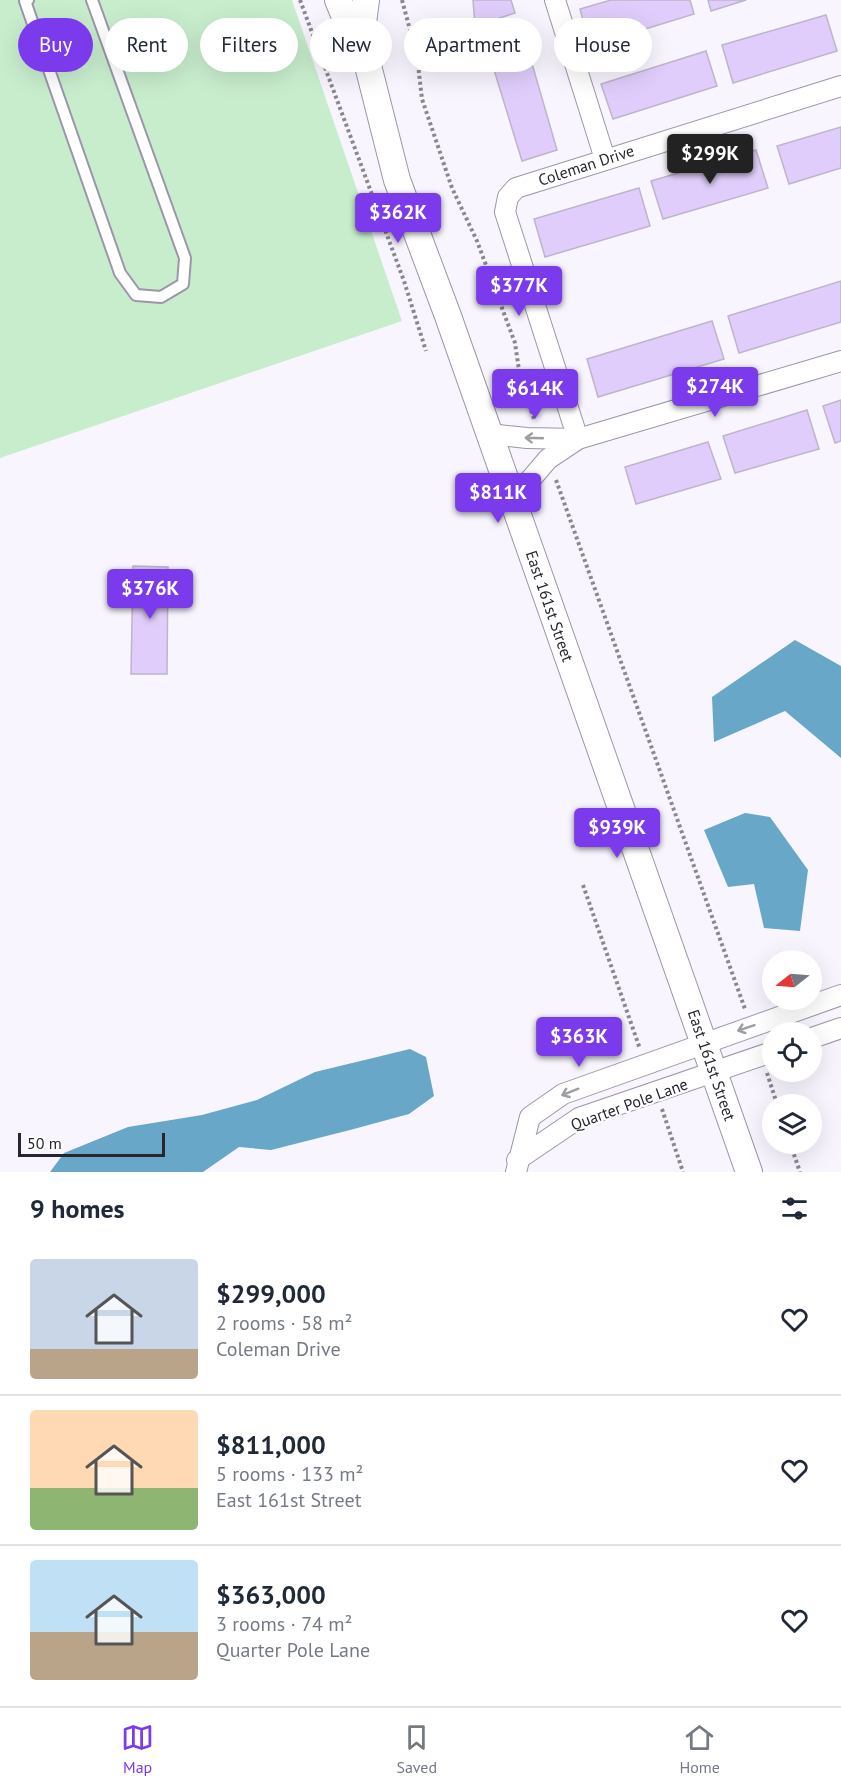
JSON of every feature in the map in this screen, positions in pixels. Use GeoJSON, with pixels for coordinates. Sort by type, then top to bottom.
{"type":"FeatureCollection","features":[{"type":"Feature","properties":{"kind":"street","name":"East 161st Street"},"geometry":{"type":"LineString","coordinates":[[338,0],[347,18]]}},
{"type":"Feature","properties":{"kind":"street","name":"East 161st Street"},"geometry":{"type":"LineString","coordinates":[[364,18],[366,0]]}},
{"type":"Feature","properties":{"kind":"street"},"geometry":{"type":"LineString","coordinates":[[555,0],[605,159]]}},
{"type":"Feature","properties":{"kind":"street","name":"East 161st Street"},"geometry":{"type":"LineString","coordinates":[[370,72],[397,180],[513,500],[749,1172]]}},
{"type":"Feature","properties":{"kind":"street","name":"Coleman Drive"},"geometry":{"type":"LineString","coordinates":[[578,439],[505,212],[508,198],[516,188],[841,86]]}},
{"type":"Feature","properties":{"kind":"street"},"geometry":{"type":"LineString","coordinates":[[489,434],[540,439],[578,439],[841,361]]}},
{"type":"Feature","properties":{"kind":"street"},"geometry":{"type":"LineString","coordinates":[[513,500],[548,459],[578,439]]}},
{"type":"Feature","properties":{"kind":"street","name":"Quarter Pole Lane"},"geometry":{"type":"LineString","coordinates":[[516,1166],[530,1117],[563,1094],[841,995]]}},
{"type":"Feature","properties":{"kind":"street"},"geometry":{"type":"LineString","coordinates":[[822,1035],[841,1028]]}},
{"type":"Feature","properties":{"kind":"street","name":"Quarter Pole Lane"},"geometry":{"type":"LineString","coordinates":[[516,1166],[579,1118],[715,1074],[762,1056]]}},
{"type":"Feature","properties":{"kind":"lane"},"geometry":{"type":"LineString","coordinates":[[28,0],[25,1],[120,273],[136,295],[161,297],[183,284],[185,258],[92,0]]}},
{"type":"Feature","properties":{"kind":"path"},"geometry":{"type":"LineString","coordinates":[[300,0],[404,281],[426,351]]}},
{"type":"Feature","properties":{"kind":"path"},"geometry":{"type":"LineString","coordinates":[[402,0],[417,56],[422,99],[452,188],[477,241],[516,343],[520,377],[540,439]]}},
{"type":"Feature","properties":{"kind":"path"},"geometry":{"type":"LineString","coordinates":[[548,459],[751,1026]]}},
{"type":"Feature","properties":{"kind":"path"},"geometry":{"type":"LineString","coordinates":[[583,885],[645,1064]]}},
{"type":"Feature","properties":{"kind":"path"},"geometry":{"type":"LineString","coordinates":[[656,1093],[684,1172]]}},
{"type":"Feature","properties":{"kind":"path"},"geometry":{"type":"LineString","coordinates":[[794,1154],[800,1172]]}},
{"type":"Feature","properties":{"kind":"green space"},"geometry":{"type":"Polygon","coordinates":[[[0,0],[292,0],[310,53],[310,72],[317,72],[402,321],[0,458],[0,0]]]}},
{"type":"Feature","properties":{"kind":"water"},"geometry":{"type":"Polygon","coordinates":[[[795,640],[841,666],[841,758],[785,711],[714,742],[712,697],[795,640]]]}},
{"type":"Feature","properties":{"kind":"water"},"geometry":{"type":"Polygon","coordinates":[[[745,813],[770,817],[808,870],[800,931],[764,928],[754,884],[728,887],[704,830],[745,813]]]}},
{"type":"Feature","properties":{"kind":"water"},"geometry":{"type":"Polygon","coordinates":[[[410,1049],[426,1057],[434,1096],[409,1114],[271,1150],[239,1147],[203,1172],[50,1172],[64,1153],[128,1127],[202,1115],[257,1100],[315,1072],[410,1049]]]}},
{"type":"Feature","properties":{"kind":"building"},"geometry":{"type":"Polygon","coordinates":[[[473,0],[511,0],[515,13],[500,18],[474,18],[473,0]]]}},
{"type":"Feature","properties":{"kind":"building"},"geometry":{"type":"Polygon","coordinates":[[[611,0],[690,0],[694,14],[652,27],[652,18],[582,18],[580,9],[611,0]]]}},
{"type":"Feature","properties":{"kind":"building"},"geometry":{"type":"Polygon","coordinates":[[[708,0],[746,0],[711,11],[708,0]]]}},
{"type":"Feature","properties":{"kind":"building"},"geometry":{"type":"Polygon","coordinates":[[[826,15],[837,51],[733,83],[722,45],[826,15]]]}},
{"type":"Feature","properties":{"kind":"building"},"geometry":{"type":"Polygon","coordinates":[[[706,51],[717,86],[613,119],[601,84],[639,72],[652,72],[652,68],[706,51]]]}},
{"type":"Feature","properties":{"kind":"building"},"geometry":{"type":"Polygon","coordinates":[[[495,72],[534,72],[557,150],[522,161],[495,72]]]}},
{"type":"Feature","properties":{"kind":"building"},"geometry":{"type":"Polygon","coordinates":[[[841,127],[841,168],[789,184],[777,146],[841,127]]]}},
{"type":"Feature","properties":{"kind":"building"},"geometry":{"type":"Polygon","coordinates":[[[756,150],[768,188],[663,219],[651,181],[756,150]]]}},
{"type":"Feature","properties":{"kind":"building"},"geometry":{"type":"Polygon","coordinates":[[[639,188],[650,226],[545,257],[534,219],[639,188]]]}},
{"type":"Feature","properties":{"kind":"building"},"geometry":{"type":"Polygon","coordinates":[[[841,281],[841,322],[739,353],[728,316],[841,281]]]}},
{"type":"Feature","properties":{"kind":"building"},"geometry":{"type":"Polygon","coordinates":[[[712,321],[724,359],[598,397],[587,359],[712,321]]]}},
{"type":"Feature","properties":{"kind":"building"},"geometry":{"type":"Polygon","coordinates":[[[841,400],[841,441],[835,443],[823,406],[841,400]]]}},
{"type":"Feature","properties":{"kind":"building"},"geometry":{"type":"Polygon","coordinates":[[[807,410],[819,449],[735,473],[723,436],[807,410]]]}},
{"type":"Feature","properties":{"kind":"building"},"geometry":{"type":"Polygon","coordinates":[[[708,442],[721,479],[636,504],[625,467],[708,442]]]}},
{"type":"Feature","properties":{"kind":"building"},"geometry":{"type":"Polygon","coordinates":[[[133,566],[168,567],[167,674],[131,674],[133,566]]]}}]}
